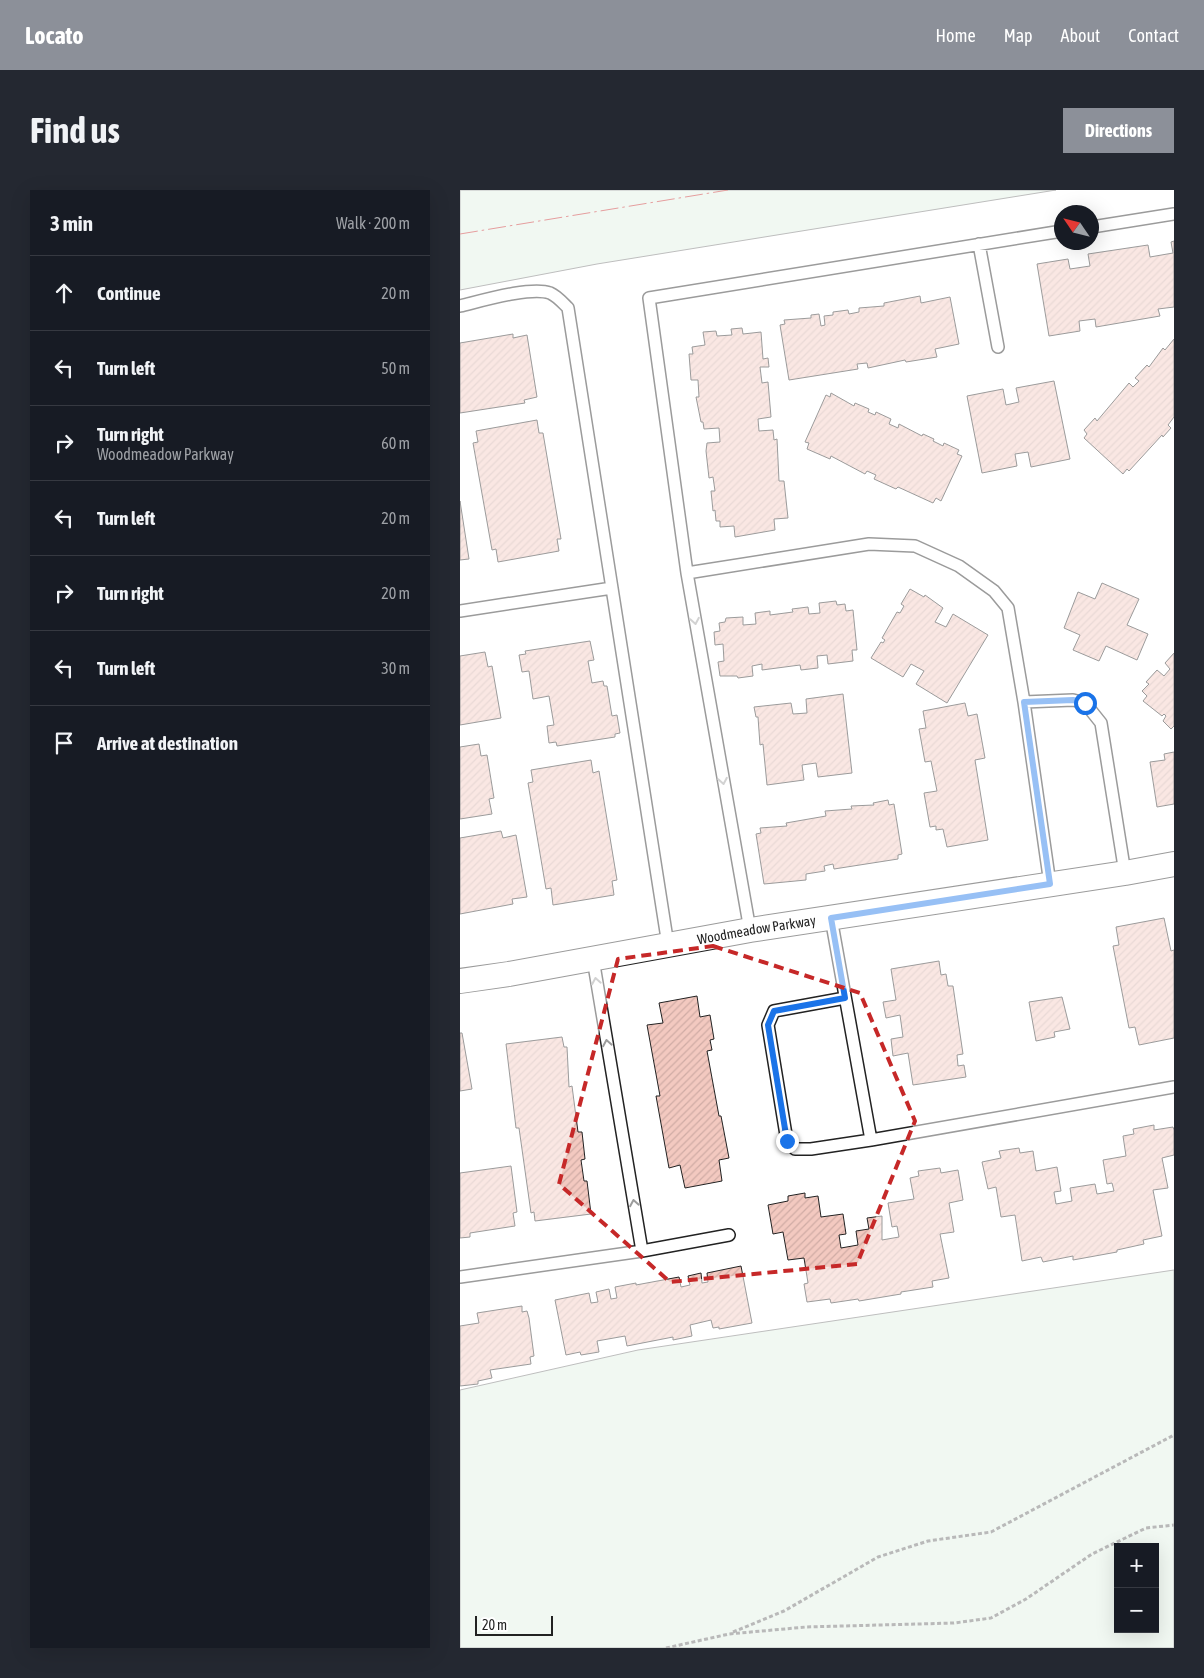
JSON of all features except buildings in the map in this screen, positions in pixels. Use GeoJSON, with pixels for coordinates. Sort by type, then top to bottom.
{"type":"FeatureCollection","features":[{"type":"Feature","properties":{"kind":"street","name":"Woodmeadow Parkway"},"geometry":{"type":"LineString","coordinates":[[460,981],[750,930],[1174,864]]}},
{"type":"Feature","properties":{"kind":"lane"},"geometry":{"type":"LineString","coordinates":[[1099,226],[1174,214]]}},
{"type":"Feature","properties":{"kind":"lane"},"geometry":{"type":"LineString","coordinates":[[750,930],[687,573],[649,298],[1054,232]]}},
{"type":"Feature","properties":{"kind":"lane"},"geometry":{"type":"LineString","coordinates":[[979,244],[998,347]]}},
{"type":"Feature","properties":{"kind":"lane"},"geometry":{"type":"LineString","coordinates":[[460,306],[529,292],[549,293],[560,299],[568,308],[668,945]]}},
{"type":"Feature","properties":{"kind":"lane"},"geometry":{"type":"LineString","coordinates":[[687,573],[869,544],[915,546],[959,566],[994,591],[1008,608],[1024,702],[1050,884]]}},
{"type":"Feature","properties":{"kind":"lane"},"geometry":{"type":"LineString","coordinates":[[460,612],[612,588]]}},
{"type":"Feature","properties":{"kind":"lane"},"geometry":{"type":"LineString","coordinates":[[1024,702],[1073,700],[1085,703],[1101,723],[1125,873]]}},
{"type":"Feature","properties":{"kind":"lane"},"geometry":{"type":"LineString","coordinates":[[831,918],[871,1140]]}},
{"type":"Feature","properties":{"kind":"lane"},"geometry":{"type":"LineString","coordinates":[[593,959],[642,1251]]}},
{"type":"Feature","properties":{"kind":"lane"},"geometry":{"type":"LineString","coordinates":[[845,998],[774,1011],[768,1025],[787,1141],[795,1149],[811,1149],[871,1140],[1174,1087]]}},
{"type":"Feature","properties":{"kind":"lane"},"geometry":{"type":"LineString","coordinates":[[460,1277],[642,1251],[729,1236]]}},
{"type":"Feature","properties":{"kind":"path"},"geometry":{"type":"LineString","coordinates":[[729,1634],[784,1610],[878,1556],[928,1541],[991,1532],[1174,1435]]}},
{"type":"Feature","properties":{"kind":"path"},"geometry":{"type":"LineString","coordinates":[[666,1648],[729,1634],[806,1627],[954,1623],[991,1618],[1026,1600],[1092,1554],[1146,1528],[1174,1525]]}},
{"type":"Feature","properties":{"kind":"highlighted area"},"geometry":{"type":"Polygon","coordinates":[[[713,946],[860,993],[915,1121],[857,1264],[670,1282],[559,1184],[618,959],[713,946]]]}},
{"type":"Feature","properties":{"kind":"green space"},"geometry":{"type":"Polygon","coordinates":[[[460,190],[1056,190],[597,264],[460,290],[460,190]]]}},
{"type":"Feature","properties":{"kind":"green space"},"geometry":{"type":"Polygon","coordinates":[[[1174,1270],[1174,1648],[460,1648],[460,1390],[638,1350],[1174,1270]]]}},
{"type":"Feature","properties":{"kind":"power"},"geometry":{"type":"LineString","coordinates":[[460,234],[728,190]]}},
{"type":"Feature","properties":{"kind":"route"},"geometry":{"type":"LineString","coordinates":[[787,1141],[768,1025],[774,1011],[845,998],[831,918],[1050,884],[1024,702],[1073,700],[1085,703]]}}]}
